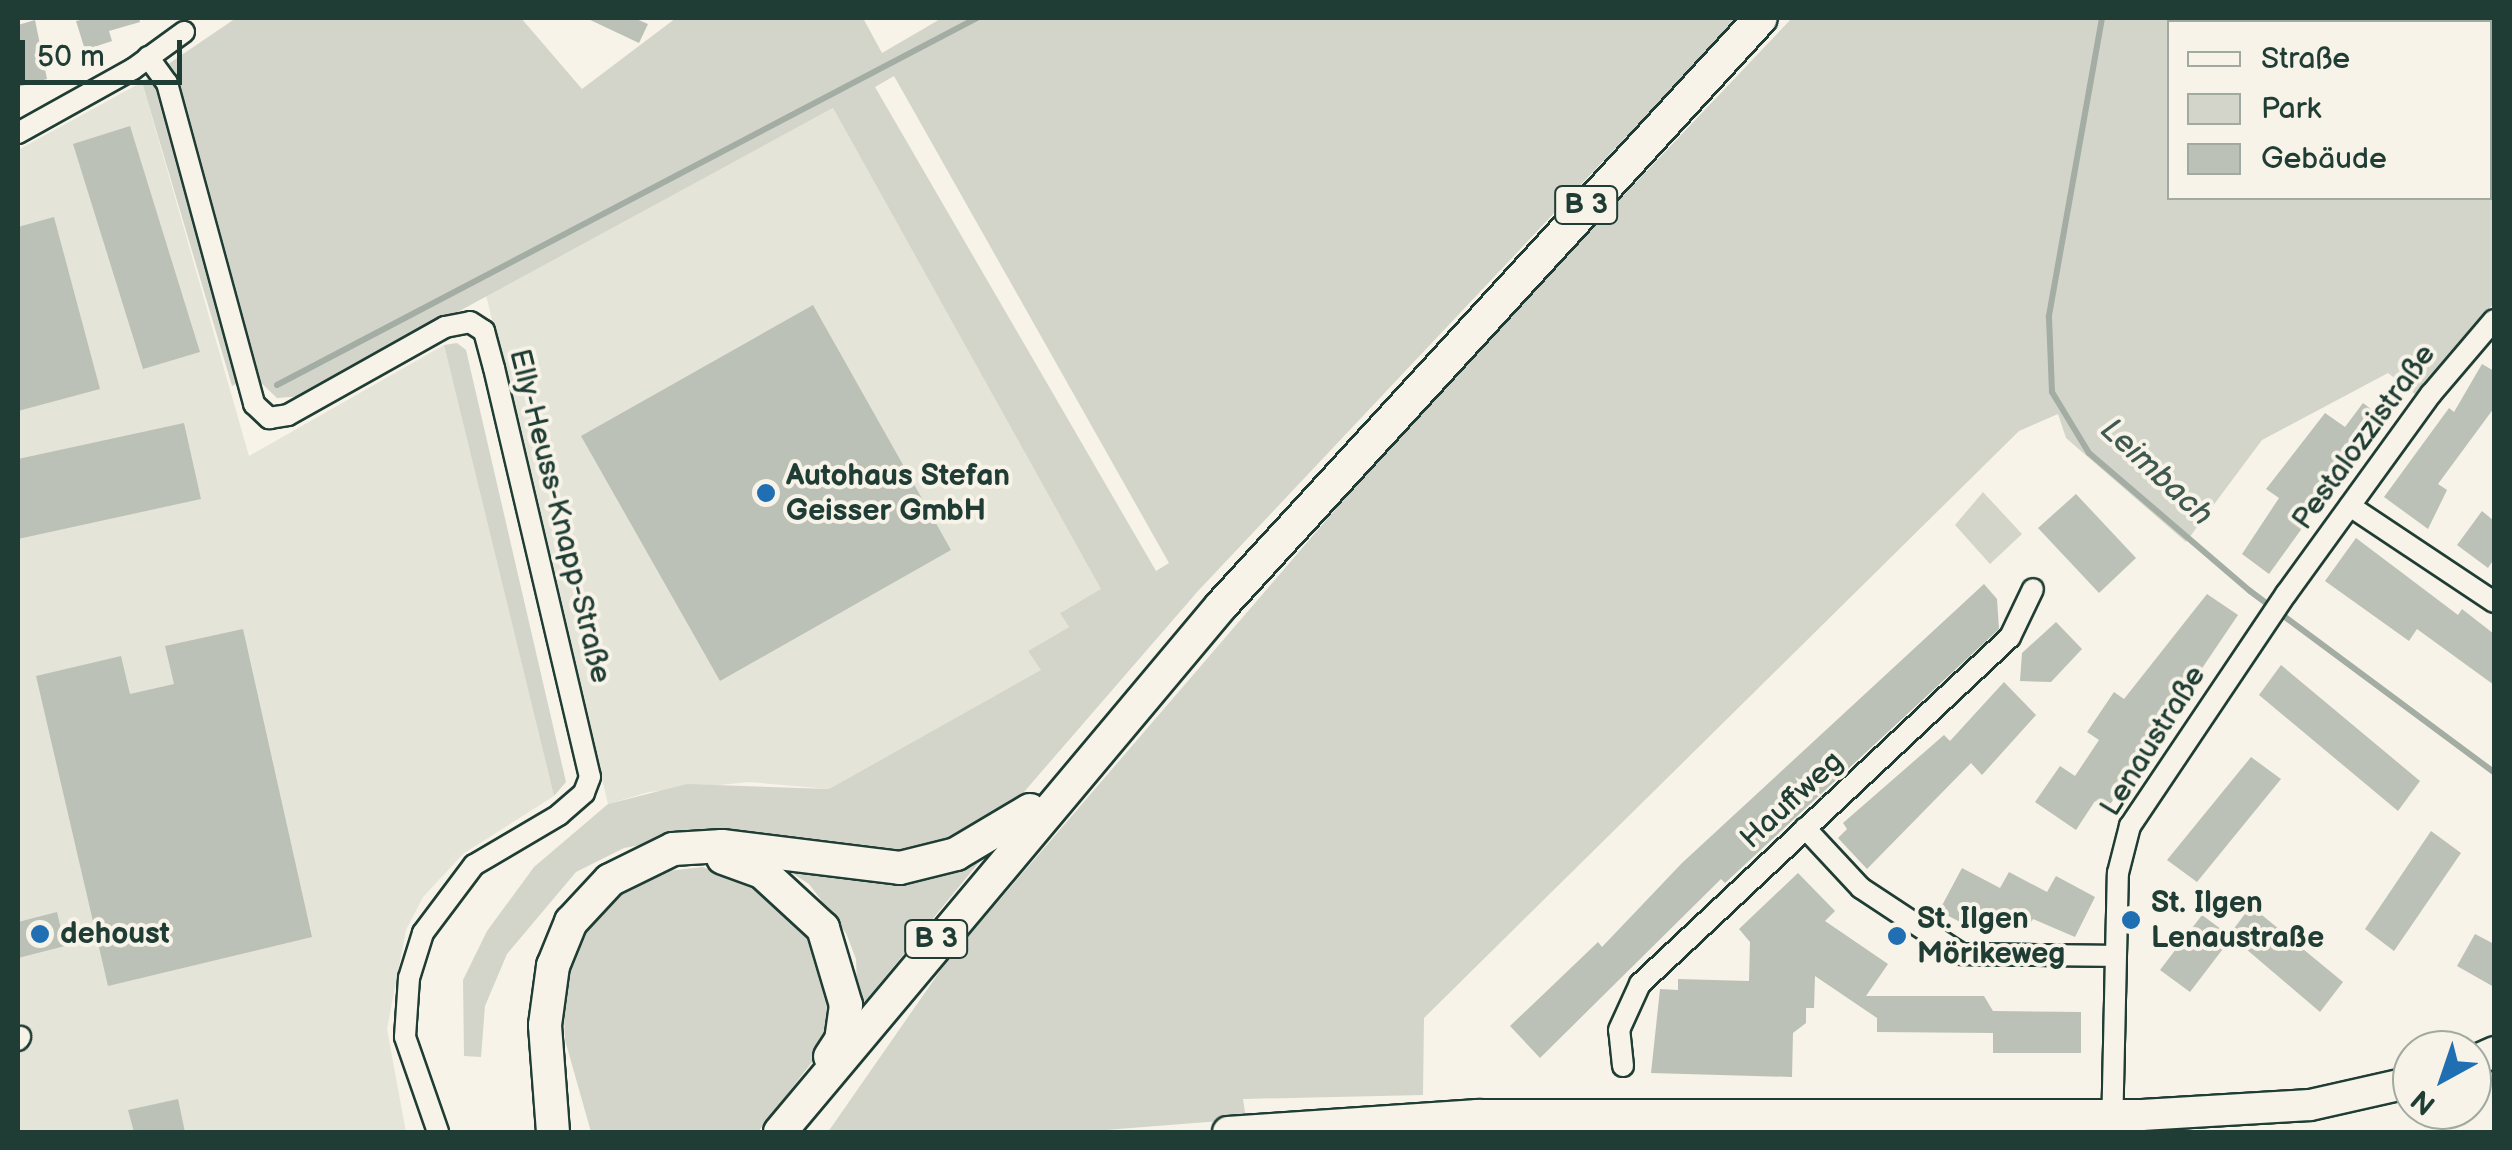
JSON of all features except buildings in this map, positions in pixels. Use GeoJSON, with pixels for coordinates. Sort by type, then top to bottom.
{"type":"FeatureCollection","features":[{"type":"Feature","properties":{"kind":"main road","name":"B 3"},"geometry":{"type":"LineString","coordinates":[[786,1124],[1220,606],[1761,18]]}},
{"type":"Feature","properties":{"kind":"main road"},"geometry":{"type":"LineString","coordinates":[[553,1132],[544,1024],[553,966],[571,922],[610,880],[673,849],[722,846],[900,868],[956,854],[1012,826],[1084,765]]}},
{"type":"Feature","properties":{"kind":"main road"},"geometry":{"type":"LineString","coordinates":[[673,849],[762,872],[823,928],[846,1006],[841,1040],[786,1124]]}},
{"type":"Feature","properties":{"kind":"street"},"geometry":{"type":"LineString","coordinates":[[18,134],[148,58],[184,32]]}},
{"type":"Feature","properties":{"kind":"street","name":"Elly-Heuss-Knapp-Straße"},"geometry":{"type":"LineString","coordinates":[[148,58],[166,84],[254,404],[269,418],[288,415],[445,327],[470,322],[484,331],[494,368],[590,777],[584,792],[559,815],[474,865],[423,933],[409,978],[405,1037],[438,1132]]}},
{"type":"Feature","properties":{"kind":"street","name":"Pestalozzistraße"},"geometry":{"type":"LineString","coordinates":[[2286,594],[2494,320]]}},
{"type":"Feature","properties":{"kind":"street"},"geometry":{"type":"LineString","coordinates":[[2350,506],[2494,602]]}},
{"type":"Feature","properties":{"kind":"street","name":"Hauffweg"},"geometry":{"type":"LineString","coordinates":[[1623,1066],[1618,1030],[1640,984],[2010,636],[2032,589]]}},
{"type":"Feature","properties":{"kind":"street","name":"Lenaustraße"},"geometry":{"type":"LineString","coordinates":[[2112,1124],[2118,866],[2130,826],[2286,594]]}},
{"type":"Feature","properties":{"kind":"street"},"geometry":{"type":"LineString","coordinates":[[1805,828],[1861,888],[1961,954],[2114,956]]}},
{"type":"Feature","properties":{"kind":"street"},"geometry":{"type":"LineString","coordinates":[[1228,1132],[1496,1115],[2112,1124],[2292,1108],[2392,1086]]}},
{"type":"Feature","properties":{"kind":"shaded area"},"geometry":{"type":"Polygon","coordinates":[[[142,82],[249,456],[444,345],[554,796],[463,854],[423,897],[406,930],[387,1029],[406,1132],[18,1132],[18,150],[142,82]]]}},
{"type":"Feature","properties":{"kind":"shaded area"},"geometry":{"type":"Polygon","coordinates":[[[833,108],[1102,589],[1061,612],[1069,627],[1028,651],[1042,670],[829,789],[749,782],[649,792],[608,804],[486,295],[833,108]]]}},
{"type":"Feature","properties":{"kind":"green space"},"geometry":{"type":"Polygon","coordinates":[[[236,18],[521,18],[582,89],[676,18],[863,18],[882,53],[942,18],[1738,18],[1198,591],[1004,815],[944,848],[895,858],[688,837],[624,848],[576,872],[507,954],[485,1006],[481,1057],[464,1056],[463,980],[487,931],[534,867],[608,804],[687,784],[829,789],[1041,670],[1028,651],[1069,627],[1060,613],[1101,589],[833,108],[303,396],[277,398],[254,376],[232,386],[142,82],[236,18]],[[894,76],[875,87],[1156,571],[1169,563],[894,76]]]}},
{"type":"Feature","properties":{"kind":"green space"},"geometry":{"type":"Polygon","coordinates":[[[1792,18],[2494,18],[2494,303],[2416,395],[2388,373],[2262,440],[2186,542],[2066,438],[2058,414],[2019,431],[1424,1018],[1423,1095],[1243,1099],[1246,1119],[1080,1132],[828,1132],[947,961],[1436,393],[1792,18]]]}},
{"type":"Feature","properties":{"kind":"green space"},"geometry":{"type":"Polygon","coordinates":[[[457,343],[466,350],[566,782],[554,796],[444,345],[457,343]]]}},
{"type":"Feature","properties":{"kind":"green space"},"geometry":{"type":"Polygon","coordinates":[[[1983,492],[2022,534],[1990,564],[1955,525],[1983,492]]]}},
{"type":"Feature","properties":{"kind":"green space"},"geometry":{"type":"Polygon","coordinates":[[[985,855],[858,1010],[856,959],[846,933],[809,884],[778,864],[985,855]]]}},
{"type":"Feature","properties":{"kind":"green space"},"geometry":{"type":"Polygon","coordinates":[[[703,867],[772,897],[819,946],[832,982],[829,1040],[758,1132],[591,1132],[565,1040],[563,992],[574,949],[620,886],[658,872],[703,867]]]}},
{"type":"Feature","properties":{"kind":"waterway"},"geometry":{"type":"LineString","coordinates":[[277,385],[977,18]]}},
{"type":"Feature","properties":{"kind":"waterway","name":"Leimbach"},"geometry":{"type":"LineString","coordinates":[[2102,18],[2049,317],[2052,392],[2089,453],[2250,591],[2494,772]]}},
{"type":"Feature","properties":{"kind":"place","name":"Autohaus Stefan Geisser GmbH"},"geometry":{"type":"Point","coordinates":[766,493]}},
{"type":"Feature","properties":{"kind":"place","name":"St. Ilgen Lenaustraße"},"geometry":{"type":"Point","coordinates":[2131,920]}},
{"type":"Feature","properties":{"kind":"place","name":"dehoust"},"geometry":{"type":"Point","coordinates":[40,934]}},
{"type":"Feature","properties":{"kind":"place","name":"St. Ilgen Mörikeweg"},"geometry":{"type":"Point","coordinates":[1897,936]}}]}
